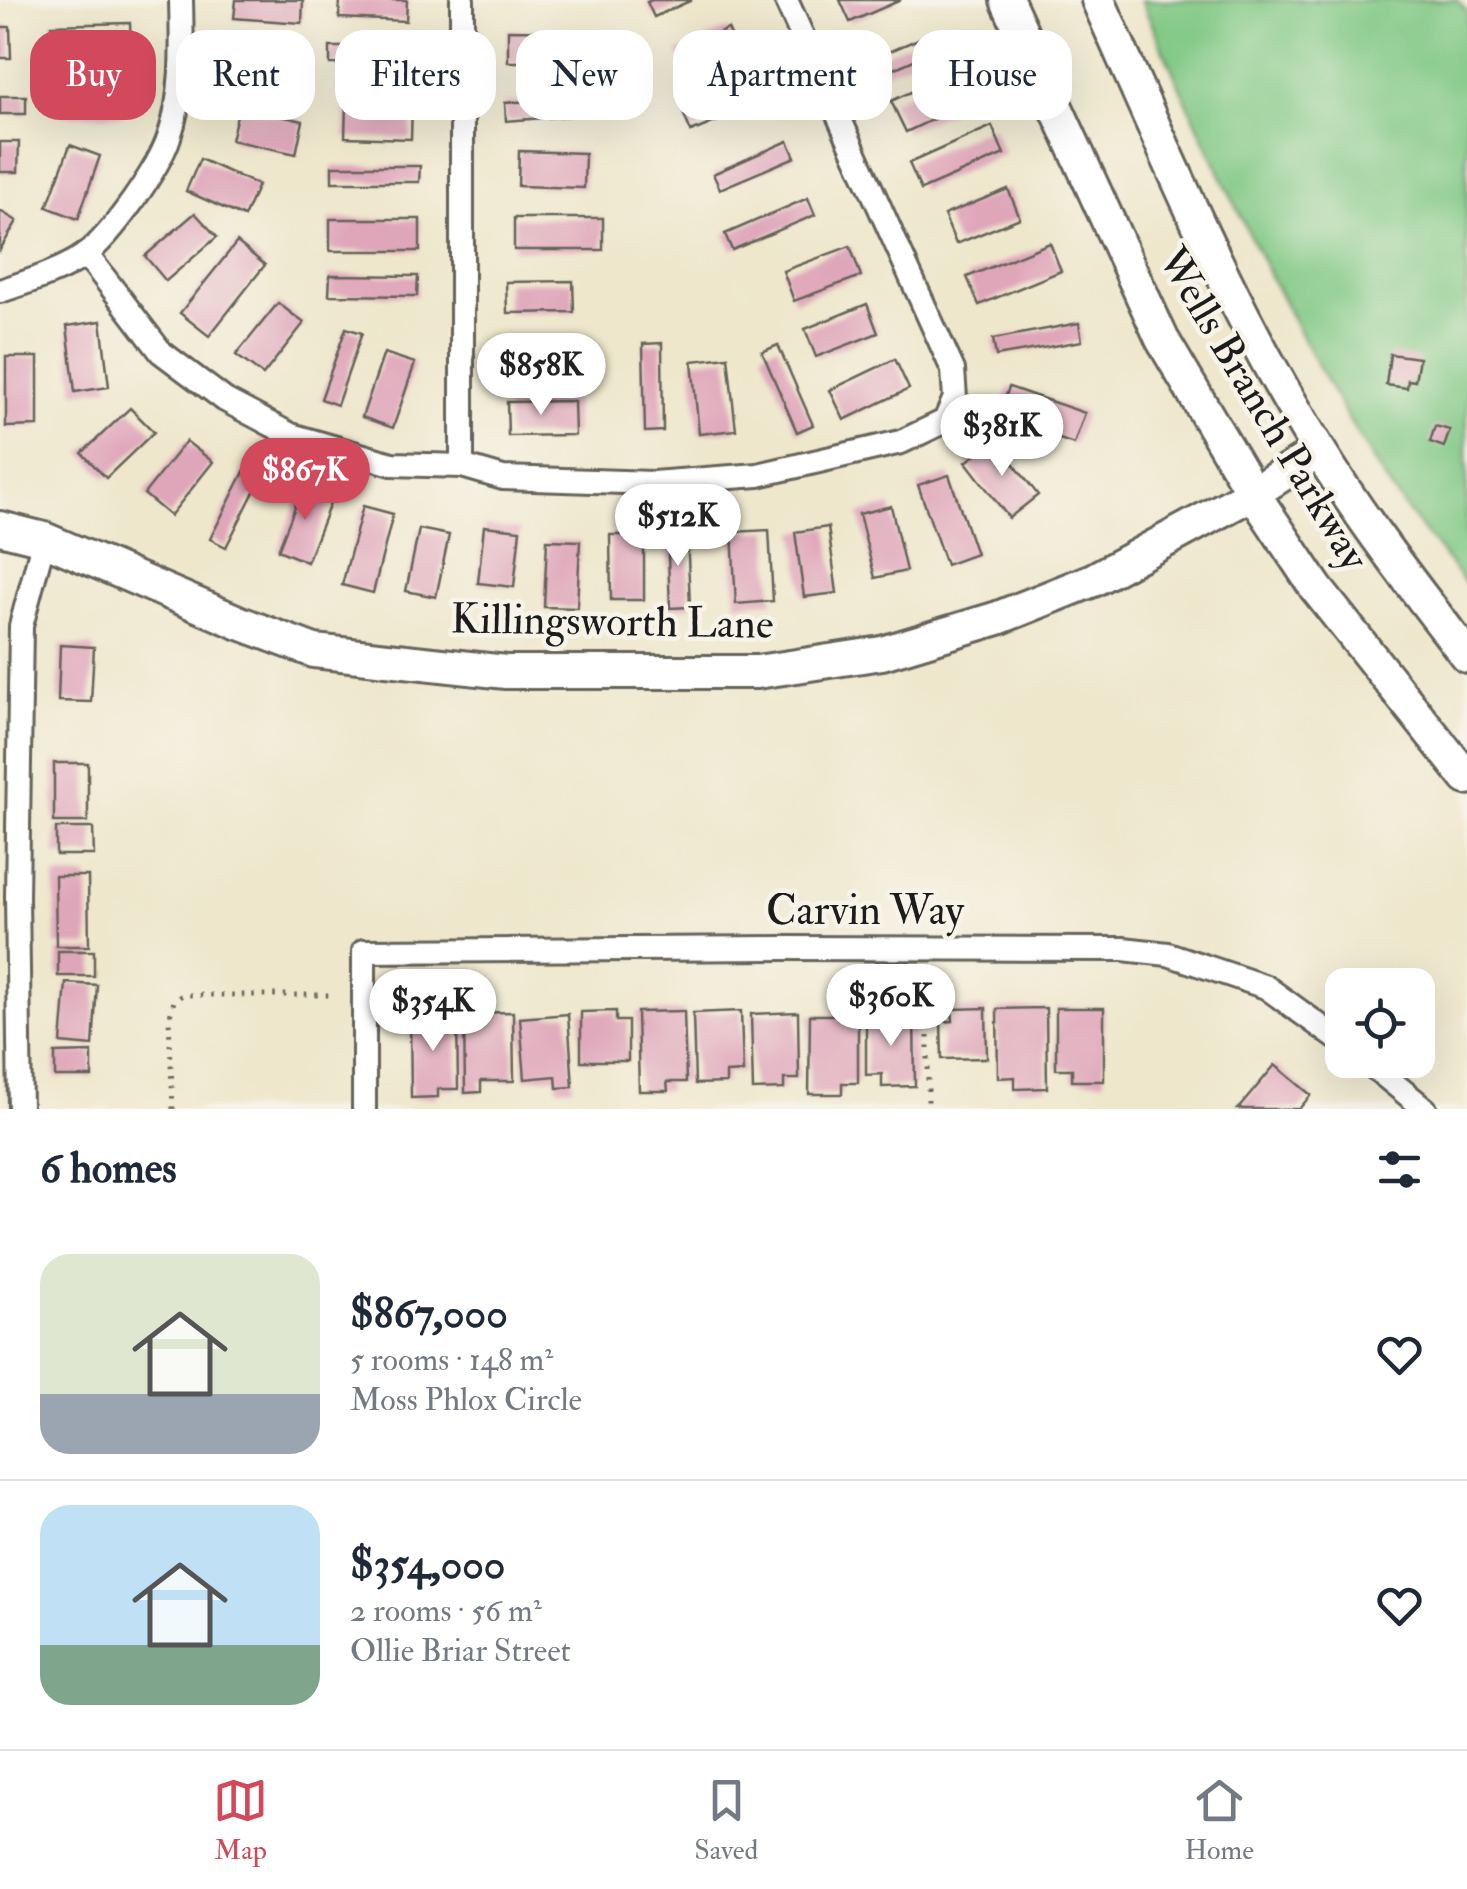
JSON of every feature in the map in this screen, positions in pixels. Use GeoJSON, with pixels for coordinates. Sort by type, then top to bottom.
{"type":"FeatureCollection","features":[{"type":"Feature","properties":{"kind":"street"},"geometry":{"type":"LineString","coordinates":[[0,291],[86,254],[142,190],[170,135],[178,93],[181,0]]}},
{"type":"Feature","properties":{"kind":"street"},"geometry":{"type":"LineString","coordinates":[[462,0],[462,466]]}},
{"type":"Feature","properties":{"kind":"street"},"geometry":{"type":"LineString","coordinates":[[86,254],[161,352],[225,400],[291,436],[392,464],[462,466],[503,478],[634,483],[758,476],[901,442],[945,421],[955,398],[953,370],[786,0]]}},
{"type":"Feature","properties":{"kind":"street","name":"Wells Branch Parkway"},"geometry":{"type":"LineString","coordinates":[[1007,0],[1162,339],[1253,492],[1316,588],[1467,778]]}},
{"type":"Feature","properties":{"kind":"street","name":"Wells Branch Parkway"},"geometry":{"type":"LineString","coordinates":[[1098,0],[1236,301],[1319,451],[1381,543],[1467,656]]}},
{"type":"Feature","properties":{"kind":"street","name":"Killingsworth Lane"},"geometry":{"type":"LineString","coordinates":[[0,528],[44,539],[314,651],[506,672],[757,672],[882,653],[998,618],[1093,580],[1319,451]]}},
{"type":"Feature","properties":{"kind":"street"},"geometry":{"type":"LineString","coordinates":[[20,1109],[9,897],[10,693],[44,539]]}},
{"type":"Feature","properties":{"kind":"street","name":"Carvin Way"},"geometry":{"type":"LineString","coordinates":[[364,1109],[364,951],[1124,949],[1168,954],[1266,988],[1325,1030]]}},
{"type":"Feature","properties":{"kind":"street"},"geometry":{"type":"LineString","coordinates":[[1387,1078],[1425,1109]]}},
{"type":"Feature","properties":{"kind":"path"},"geometry":{"type":"LineString","coordinates":[[928,974],[928,1109]]}},
{"type":"Feature","properties":{"kind":"path"},"geometry":{"type":"LineString","coordinates":[[173,1109],[169,1020],[174,1002],[182,996],[330,995]]}},
{"type":"Feature","properties":{"kind":"green space"},"geometry":{"type":"Polygon","coordinates":[[[1141,0],[1457,0],[1467,11],[1467,585],[1389,485],[1345,414],[1223,180],[1141,0]]]}},
{"type":"Feature","properties":{"kind":"building"},"geometry":{"type":"Polygon","coordinates":[[[236,0],[303,0],[302,23],[234,18],[236,0]]]}},
{"type":"Feature","properties":{"kind":"building"},"geometry":{"type":"Polygon","coordinates":[[[340,0],[407,0],[406,21],[339,18],[340,0]]]}},
{"type":"Feature","properties":{"kind":"building"},"geometry":{"type":"Polygon","coordinates":[[[692,0],[654,17],[647,2],[692,0]]]}},
{"type":"Feature","properties":{"kind":"building"},"geometry":{"type":"Polygon","coordinates":[[[840,0],[901,0],[850,22],[840,0]]]}},
{"type":"Feature","properties":{"kind":"building"},"geometry":{"type":"Polygon","coordinates":[[[130,23],[130,30],[51,30],[51,25],[130,23]]]}},
{"type":"Feature","properties":{"kind":"building"},"geometry":{"type":"Polygon","coordinates":[[[0,27],[10,27],[11,58],[0,58],[0,27]]]}},
{"type":"Feature","properties":{"kind":"building"},"geometry":{"type":"Polygon","coordinates":[[[508,30],[516,30],[516,62],[508,62],[508,30]]]}},
{"type":"Feature","properties":{"kind":"building"},"geometry":{"type":"Polygon","coordinates":[[[912,42],[912,61],[892,70],[892,50],[912,42]]]}},
{"type":"Feature","properties":{"kind":"building"},"geometry":{"type":"Polygon","coordinates":[[[330,47],[335,47],[335,64],[330,64],[330,47]]]}},
{"type":"Feature","properties":{"kind":"building"},"geometry":{"type":"Polygon","coordinates":[[[912,91],[912,120],[932,120],[906,132],[892,101],[912,91]]]}},
{"type":"Feature","properties":{"kind":"building"},"geometry":{"type":"Polygon","coordinates":[[[0,96],[26,96],[26,114],[0,114],[0,96]]]}},
{"type":"Feature","properties":{"kind":"building"},"geometry":{"type":"Polygon","coordinates":[[[516,102],[518,120],[506,121],[505,103],[516,102]]]}},
{"type":"Feature","properties":{"kind":"building"},"geometry":{"type":"Polygon","coordinates":[[[236,120],[303,121],[296,154],[231,140],[236,120]]]}},
{"type":"Feature","properties":{"kind":"building"},"geometry":{"type":"Polygon","coordinates":[[[345,120],[412,120],[411,139],[345,137],[345,120]]]}},
{"type":"Feature","properties":{"kind":"building"},"geometry":{"type":"Polygon","coordinates":[[[686,120],[720,120],[691,132],[686,120]]]}},
{"type":"Feature","properties":{"kind":"building"},"geometry":{"type":"Polygon","coordinates":[[[992,126],[1004,154],[921,190],[909,163],[992,126]]]}},
{"type":"Feature","properties":{"kind":"building"},"geometry":{"type":"Polygon","coordinates":[[[788,141],[795,157],[720,189],[713,174],[788,141]]]}},
{"type":"Feature","properties":{"kind":"building"},"geometry":{"type":"Polygon","coordinates":[[[0,142],[19,142],[18,172],[0,172],[0,142]]]}},
{"type":"Feature","properties":{"kind":"building"},"geometry":{"type":"Polygon","coordinates":[[[70,145],[100,156],[78,219],[47,207],[70,145]]]}},
{"type":"Feature","properties":{"kind":"building"},"geometry":{"type":"Polygon","coordinates":[[[519,151],[585,153],[584,188],[518,186],[519,151]]]}},
{"type":"Feature","properties":{"kind":"building"},"geometry":{"type":"Polygon","coordinates":[[[200,159],[258,185],[244,217],[186,191],[200,159]]]}},
{"type":"Feature","properties":{"kind":"building"},"geometry":{"type":"Polygon","coordinates":[[[332,166],[420,166],[419,182],[332,182],[332,166]]]}},
{"type":"Feature","properties":{"kind":"building"},"geometry":{"type":"Polygon","coordinates":[[[1008,189],[1020,218],[956,244],[944,215],[1008,189]]]}},
{"type":"Feature","properties":{"kind":"building"},"geometry":{"type":"Polygon","coordinates":[[[808,198],[815,215],[732,250],[725,234],[808,198]]]}},
{"type":"Feature","properties":{"kind":"building"},"geometry":{"type":"Polygon","coordinates":[[[0,211],[17,221],[0,250],[0,211]]]}},
{"type":"Feature","properties":{"kind":"building"},"geometry":{"type":"Polygon","coordinates":[[[195,213],[217,237],[166,281],[145,256],[195,213]]]}},
{"type":"Feature","properties":{"kind":"building"},"geometry":{"type":"Polygon","coordinates":[[[514,218],[603,218],[603,250],[514,250],[514,218]]]}},
{"type":"Feature","properties":{"kind":"building"},"geometry":{"type":"Polygon","coordinates":[[[330,219],[420,219],[420,251],[330,251],[330,219]]]}},
{"type":"Feature","properties":{"kind":"building"},"geometry":{"type":"Polygon","coordinates":[[[237,242],[265,265],[209,336],[180,313],[237,242]]]}},
{"type":"Feature","properties":{"kind":"building"},"geometry":{"type":"Polygon","coordinates":[[[1050,243],[1061,271],[979,305],[967,277],[1050,243]]]}},
{"type":"Feature","properties":{"kind":"building"},"geometry":{"type":"Polygon","coordinates":[[[850,246],[861,276],[794,301],[783,271],[850,246]]]}},
{"type":"Feature","properties":{"kind":"building"},"geometry":{"type":"Polygon","coordinates":[[[330,275],[418,276],[417,296],[329,295],[330,275]]]}},
{"type":"Feature","properties":{"kind":"building"},"geometry":{"type":"Polygon","coordinates":[[[573,281],[574,312],[507,313],[506,282],[573,281]]]}},
{"type":"Feature","properties":{"kind":"building"},"geometry":{"type":"Polygon","coordinates":[[[278,303],[304,323],[263,375],[236,355],[278,303]]]}},
{"type":"Feature","properties":{"kind":"building"},"geometry":{"type":"Polygon","coordinates":[[[867,304],[878,333],[816,357],[805,329],[867,304]]]}},
{"type":"Feature","properties":{"kind":"building"},"geometry":{"type":"Polygon","coordinates":[[[101,321],[109,387],[75,392],[67,326],[101,321]]]}},
{"type":"Feature","properties":{"kind":"building"},"geometry":{"type":"Polygon","coordinates":[[[1079,323],[1082,341],[996,356],[993,339],[1079,323]]]}},
{"type":"Feature","properties":{"kind":"building"},"geometry":{"type":"Polygon","coordinates":[[[346,328],[362,333],[337,405],[321,399],[346,328]]]}},
{"type":"Feature","properties":{"kind":"building"},"geometry":{"type":"Polygon","coordinates":[[[662,343],[663,431],[645,432],[643,344],[662,343]]]}},
{"type":"Feature","properties":{"kind":"building"},"geometry":{"type":"Polygon","coordinates":[[[778,345],[813,425],[797,432],[762,352],[778,345]]]}},
{"type":"Feature","properties":{"kind":"building"},"geometry":{"type":"Polygon","coordinates":[[[384,353],[415,363],[393,428],[362,417],[384,353]]]}},
{"type":"Feature","properties":{"kind":"building"},"geometry":{"type":"Polygon","coordinates":[[[1390,354],[1419,358],[1415,381],[1408,380],[1407,388],[1386,385],[1390,354]]]}},
{"type":"Feature","properties":{"kind":"building"},"geometry":{"type":"Polygon","coordinates":[[[501,356],[590,356],[590,375],[501,375],[501,356]]]}},
{"type":"Feature","properties":{"kind":"building"},"geometry":{"type":"Polygon","coordinates":[[[6,357],[38,357],[38,426],[6,427],[6,357]]]}},
{"type":"Feature","properties":{"kind":"building"},"geometry":{"type":"Polygon","coordinates":[[[728,357],[736,430],[699,434],[692,361],[728,357]]]}},
{"type":"Feature","properties":{"kind":"building"},"geometry":{"type":"Polygon","coordinates":[[[895,359],[909,389],[844,420],[830,390],[895,359]]]}},
{"type":"Feature","properties":{"kind":"building"},"geometry":{"type":"Polygon","coordinates":[[[1009,387],[1085,413],[1074,444],[998,418],[1009,387]]]}},
{"type":"Feature","properties":{"kind":"building"},"geometry":{"type":"Polygon","coordinates":[[[574,401],[575,435],[508,436],[507,402],[574,401]]]}},
{"type":"Feature","properties":{"kind":"building"},"geometry":{"type":"Polygon","coordinates":[[[130,408],[154,432],[106,478],[82,453],[130,408]]]}},
{"type":"Feature","properties":{"kind":"building"},"geometry":{"type":"Polygon","coordinates":[[[1435,426],[1450,430],[1444,447],[1430,442],[1435,426]]]}},
{"type":"Feature","properties":{"kind":"building"},"geometry":{"type":"Polygon","coordinates":[[[995,440],[1038,495],[1009,518],[966,462],[995,440]]]}},
{"type":"Feature","properties":{"kind":"building"},"geometry":{"type":"Polygon","coordinates":[[[186,441],[213,462],[170,516],[144,494],[186,441]]]}},
{"type":"Feature","properties":{"kind":"building"},"geometry":{"type":"Polygon","coordinates":[[[248,464],[264,472],[226,547],[210,539],[248,464]]]}},
{"type":"Feature","properties":{"kind":"building"},"geometry":{"type":"Polygon","coordinates":[[[949,475],[976,554],[946,565],[918,485],[949,475]]]}},
{"type":"Feature","properties":{"kind":"building"},"geometry":{"type":"Polygon","coordinates":[[[304,484],[333,496],[307,562],[278,550],[304,484]]]}},
{"type":"Feature","properties":{"kind":"building"},"geometry":{"type":"Polygon","coordinates":[[[363,506],[393,514],[373,593],[342,585],[363,506]]]}},
{"type":"Feature","properties":{"kind":"building"},"geometry":{"type":"Polygon","coordinates":[[[891,506],[906,571],[875,578],[859,514],[891,506]]]}},
{"type":"Feature","properties":{"kind":"building"},"geometry":{"type":"Polygon","coordinates":[[[484,526],[520,530],[514,587],[478,583],[484,526]]]}},
{"type":"Feature","properties":{"kind":"building"},"geometry":{"type":"Polygon","coordinates":[[[828,527],[837,593],[804,597],[795,532],[828,527]]]}},
{"type":"Feature","properties":{"kind":"building"},"geometry":{"type":"Polygon","coordinates":[[[419,529],[449,535],[436,597],[406,591],[419,529]]]}},
{"type":"Feature","properties":{"kind":"building"},"geometry":{"type":"Polygon","coordinates":[[[687,530],[690,607],[670,608],[667,531],[687,530]]]}},
{"type":"Feature","properties":{"kind":"building"},"geometry":{"type":"Polygon","coordinates":[[[769,530],[773,601],[736,604],[732,532],[769,530]]]}},
{"type":"Feature","properties":{"kind":"building"},"geometry":{"type":"Polygon","coordinates":[[[610,535],[644,535],[644,600],[611,600],[610,535]]]}},
{"type":"Feature","properties":{"kind":"building"},"geometry":{"type":"Polygon","coordinates":[[[547,540],[580,541],[577,608],[544,607],[547,540]]]}},
{"type":"Feature","properties":{"kind":"building"},"geometry":{"type":"Polygon","coordinates":[[[60,645],[94,647],[91,702],[58,701],[60,645]]]}},
{"type":"Feature","properties":{"kind":"building"},"geometry":{"type":"Polygon","coordinates":[[[54,763],[88,763],[88,822],[54,822],[54,763]]]}},
{"type":"Feature","properties":{"kind":"building"},"geometry":{"type":"Polygon","coordinates":[[[56,828],[93,828],[94,855],[56,855],[56,828]]]}},
{"type":"Feature","properties":{"kind":"building"},"geometry":{"type":"Polygon","coordinates":[[[55,876],[88,876],[89,946],[56,946],[55,876]]]}},
{"type":"Feature","properties":{"kind":"building"},"geometry":{"type":"Polygon","coordinates":[[[58,951],[94,951],[94,976],[58,976],[58,951]]]}},
{"type":"Feature","properties":{"kind":"building"},"geometry":{"type":"Polygon","coordinates":[[[66,983],[97,985],[93,1046],[61,1043],[66,983]]]}},
{"type":"Feature","properties":{"kind":"building"},"geometry":{"type":"Polygon","coordinates":[[[986,1008],[987,1058],[942,1059],[941,1022],[953,1021],[952,1009],[986,1008]]]}},
{"type":"Feature","properties":{"kind":"building"},"geometry":{"type":"Polygon","coordinates":[[[1046,1008],[1047,1088],[1015,1089],[1015,1077],[998,1078],[997,1009],[1046,1008]]]}},
{"type":"Feature","properties":{"kind":"building"},"geometry":{"type":"Polygon","coordinates":[[[1056,1008],[1104,1008],[1104,1081],[1072,1081],[1072,1069],[1056,1069],[1056,1008]]]}},
{"type":"Feature","properties":{"kind":"building"},"geometry":{"type":"Polygon","coordinates":[[[616,1011],[616,1021],[628,1021],[628,1061],[581,1061],[581,1012],[616,1011]]]}},
{"type":"Feature","properties":{"kind":"building"},"geometry":{"type":"Polygon","coordinates":[[[684,1011],[686,1082],[667,1082],[668,1091],[639,1091],[637,1012],[684,1011]]]}},
{"type":"Feature","properties":{"kind":"building"},"geometry":{"type":"Polygon","coordinates":[[[741,1011],[743,1072],[726,1073],[726,1083],[695,1084],[693,1013],[741,1011]]]}},
{"type":"Feature","properties":{"kind":"building"},"geometry":{"type":"Polygon","coordinates":[[[513,1012],[514,1081],[481,1081],[481,1092],[465,1093],[464,1013],[513,1012]]]}},
{"type":"Feature","properties":{"kind":"building"},"geometry":{"type":"Polygon","coordinates":[[[798,1012],[799,1079],[784,1079],[784,1089],[753,1090],[751,1014],[798,1012]]]}},
{"type":"Feature","properties":{"kind":"building"},"geometry":{"type":"Polygon","coordinates":[[[457,1014],[458,1089],[438,1089],[438,1097],[411,1098],[410,1015],[457,1014]]]}},
{"type":"Feature","properties":{"kind":"building"},"geometry":{"type":"Polygon","coordinates":[[[568,1014],[573,1087],[557,1088],[556,1076],[525,1079],[520,1018],[568,1014]]]}},
{"type":"Feature","properties":{"kind":"building"},"geometry":{"type":"Polygon","coordinates":[[[810,1015],[858,1015],[858,1083],[842,1083],[842,1094],[809,1094],[810,1015]]]}},
{"type":"Feature","properties":{"kind":"building"},"geometry":{"type":"Polygon","coordinates":[[[914,1015],[915,1086],[882,1087],[882,1074],[866,1075],[866,1016],[914,1015]]]}},
{"type":"Feature","properties":{"kind":"building"},"geometry":{"type":"Polygon","coordinates":[[[92,1052],[92,1077],[55,1077],[55,1053],[92,1052]]]}},
{"type":"Feature","properties":{"kind":"building"},"geometry":{"type":"Polygon","coordinates":[[[1275,1065],[1311,1095],[1299,1109],[1238,1109],[1275,1065]]]}}]}
